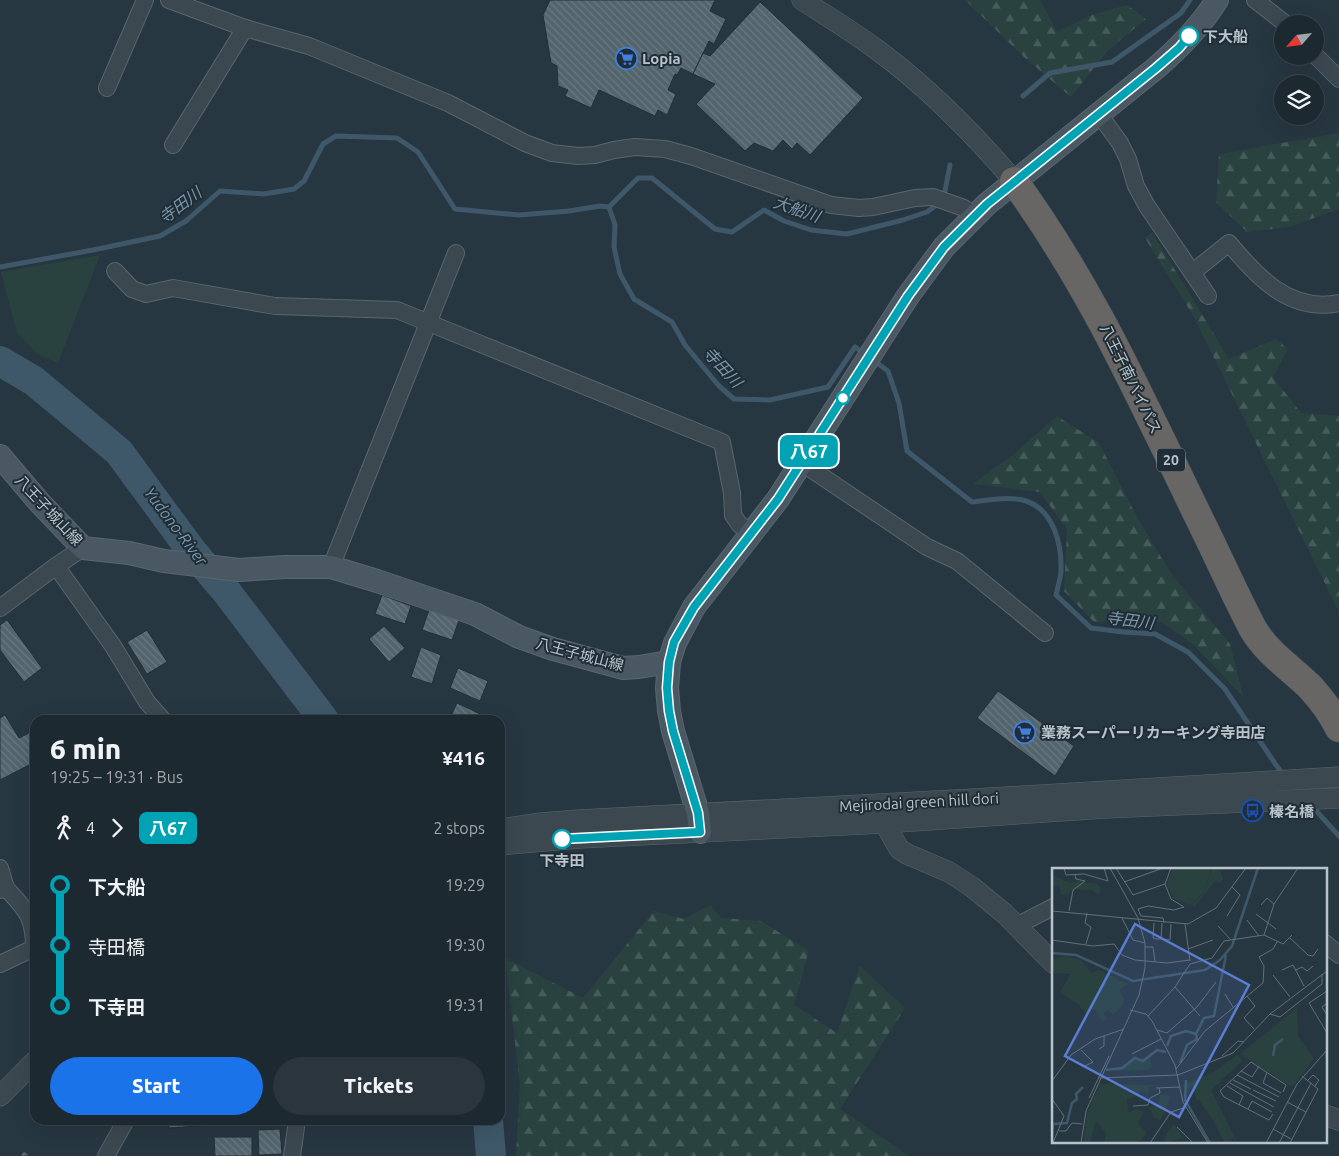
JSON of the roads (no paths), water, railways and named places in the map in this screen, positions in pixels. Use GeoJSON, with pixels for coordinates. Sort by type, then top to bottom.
{"type":"FeatureCollection","features":[{"type":"Feature","properties":{"kind":"highway","name":"八王子南バイパス"},"geometry":{"type":"LineString","coordinates":[[1014,181],[1040,216],[1068,260],[1107,329],[1256,633],[1277,659],[1319,697],[1339,728]]}},
{"type":"Feature","properties":{"kind":"main road"},"geometry":{"type":"LineString","coordinates":[[699,823],[670,719],[667,688],[669,662],[674,642],[694,607],[778,499],[908,296],[944,247],[974,215],[1014,181],[1179,48],[1218,0]]}},
{"type":"Feature","properties":{"kind":"main road","name":"八王子城山線"},"geometry":{"type":"LineString","coordinates":[[0,456],[39,502],[83,548],[129,553],[164,561],[239,570],[286,566],[331,567],[475,614],[519,637],[553,649],[622,668],[639,668],[669,662]]}},
{"type":"Feature","properties":{"kind":"street"},"geometry":{"type":"LineString","coordinates":[[107,88],[145,0]]}},
{"type":"Feature","properties":{"kind":"street"},"geometry":{"type":"LineString","coordinates":[[169,0],[245,28],[309,46],[448,103],[525,143],[552,153],[578,156],[595,155],[636,147],[664,149],[690,156],[831,205],[859,208],[873,207],[914,198],[939,199],[974,215]]}},
{"type":"Feature","properties":{"kind":"street"},"geometry":{"type":"LineString","coordinates":[[802,0],[870,45],[911,77],[966,129],[1014,181]]}},
{"type":"Feature","properties":{"kind":"street"},"geometry":{"type":"LineString","coordinates":[[1256,0],[1275,15]]}},
{"type":"Feature","properties":{"kind":"street"},"geometry":{"type":"LineString","coordinates":[[174,144],[245,28]]}},
{"type":"Feature","properties":{"kind":"street"},"geometry":{"type":"LineString","coordinates":[[1324,65],[1339,79]]}},
{"type":"Feature","properties":{"kind":"street"},"geometry":{"type":"LineString","coordinates":[[1099,114],[1120,142],[1128,159],[1136,186],[1147,206],[1208,296]]}},
{"type":"Feature","properties":{"kind":"street"},"geometry":{"type":"LineString","coordinates":[[1193,272],[1229,243],[1250,268],[1277,291],[1307,303],[1325,306],[1339,303]]}},
{"type":"Feature","properties":{"kind":"street"},"geometry":{"type":"LineString","coordinates":[[331,567],[456,253]]}},
{"type":"Feature","properties":{"kind":"street"},"geometry":{"type":"LineString","coordinates":[[115,271],[132,289],[146,294],[174,288],[275,306],[397,310],[722,442],[732,493],[733,515],[740,526],[751,534]]}},
{"type":"Feature","properties":{"kind":"street"},"geometry":{"type":"LineString","coordinates":[[802,462],[927,547],[957,561],[1045,633]]}},
{"type":"Feature","properties":{"kind":"street"},"geometry":{"type":"LineString","coordinates":[[0,608],[83,548]]}},
{"type":"Feature","properties":{"kind":"street"},"geometry":{"type":"LineString","coordinates":[[56,566],[113,646],[146,702],[158,715]]}},
{"type":"Feature","properties":{"kind":"street","name":"Mejirodai green hill dori"},"geometry":{"type":"LineString","coordinates":[[505,845],[589,837],[874,804],[1339,777]]}},
{"type":"Feature","properties":{"kind":"street","name":"Mejirodai green hill dori"},"geometry":{"type":"LineString","coordinates":[[505,828],[541,823],[884,823],[1106,808],[1329,798]]}},
{"type":"Feature","properties":{"kind":"street"},"geometry":{"type":"LineString","coordinates":[[874,804],[897,846],[903,852],[961,879],[990,900],[1052,962]]}},
{"type":"Feature","properties":{"kind":"street"},"geometry":{"type":"LineString","coordinates":[[0,868],[3,889],[25,909],[30,918]]}},
{"type":"Feature","properties":{"kind":"street"},"geometry":{"type":"LineString","coordinates":[[1016,926],[1052,908]]}},
{"type":"Feature","properties":{"kind":"street"},"geometry":{"type":"LineString","coordinates":[[1326,944],[1339,955]]}},
{"type":"Feature","properties":{"kind":"street"},"geometry":{"type":"LineString","coordinates":[[0,964],[30,950]]}},
{"type":"Feature","properties":{"kind":"street"},"geometry":{"type":"LineString","coordinates":[[0,1096],[30,1066]]}},
{"type":"Feature","properties":{"kind":"street"},"geometry":{"type":"LineString","coordinates":[[1326,1116],[1339,1120]]}},
{"type":"Feature","properties":{"kind":"street"},"geometry":{"type":"LineString","coordinates":[[106,1156],[123,1125]]}},
{"type":"Feature","properties":{"kind":"street"},"geometry":{"type":"LineString","coordinates":[[292,1156],[296,1125]]}},
{"type":"Feature","properties":{"kind":"waterway","name":"大船川"},"geometry":{"type":"LineString","coordinates":[[1023,96],[1050,73],[1112,62],[1181,13],[1190,0]]}},
{"type":"Feature","properties":{"kind":"waterway","name":"寺田川"},"geometry":{"type":"LineString","coordinates":[[0,267],[160,236],[186,221],[220,191],[264,194],[294,189],[304,181],[323,144],[336,136],[397,138],[418,152],[455,209],[519,215],[569,211],[600,206],[609,207],[615,225],[614,247],[620,274],[634,299],[672,322],[685,345],[719,386],[734,399],[770,400],[828,387],[855,347],[865,354]]}},
{"type":"Feature","properties":{"kind":"waterway","name":"大船川"},"geometry":{"type":"LineString","coordinates":[[609,207],[638,178],[652,178],[715,229],[732,232],[764,210],[784,221],[811,230],[847,234],[927,212],[935,206],[945,191],[950,165]]}},
{"type":"Feature","properties":{"kind":"waterway","name":"寺田川"},"geometry":{"type":"LineString","coordinates":[[873,360],[888,371],[899,403],[907,451],[972,502],[1013,499],[1026,501],[1043,512],[1050,520],[1060,551],[1061,572],[1056,595],[1091,628],[1155,634],[1188,652],[1225,689],[1285,776]]}},
{"type":"Feature","properties":{"kind":"waterway","name":"Yudono-River"},"geometry":{"type":"LineString","coordinates":[[0,361],[34,381],[119,452],[191,550],[226,591],[320,715]]}},
{"type":"Feature","properties":{"kind":"waterway","name":"寺田川"},"geometry":{"type":"LineString","coordinates":[[1311,805],[1339,836]]}},
{"type":"Feature","properties":{"kind":"waterway","name":"Yudono-River"},"geometry":{"type":"LineString","coordinates":[[488,1125],[491,1156]]}},
{"type":"Feature","properties":{"kind":"place","name":"下大船"},"geometry":{"type":"Point","coordinates":[1189,36]}},
{"type":"Feature","properties":{"kind":"place","name":"Lopia"},"geometry":{"type":"Point","coordinates":[626,58]}},
{"type":"Feature","properties":{"kind":"place","name":"業務スーパーリカーキング寺田店"},"geometry":{"type":"Point","coordinates":[1025,732]}},
{"type":"Feature","properties":{"kind":"place","name":"榛名橋"},"geometry":{"type":"Point","coordinates":[1253,811]}},
{"type":"Feature","properties":{"kind":"place","name":"下寺田"},"geometry":{"type":"Point","coordinates":[562,839]}}]}
